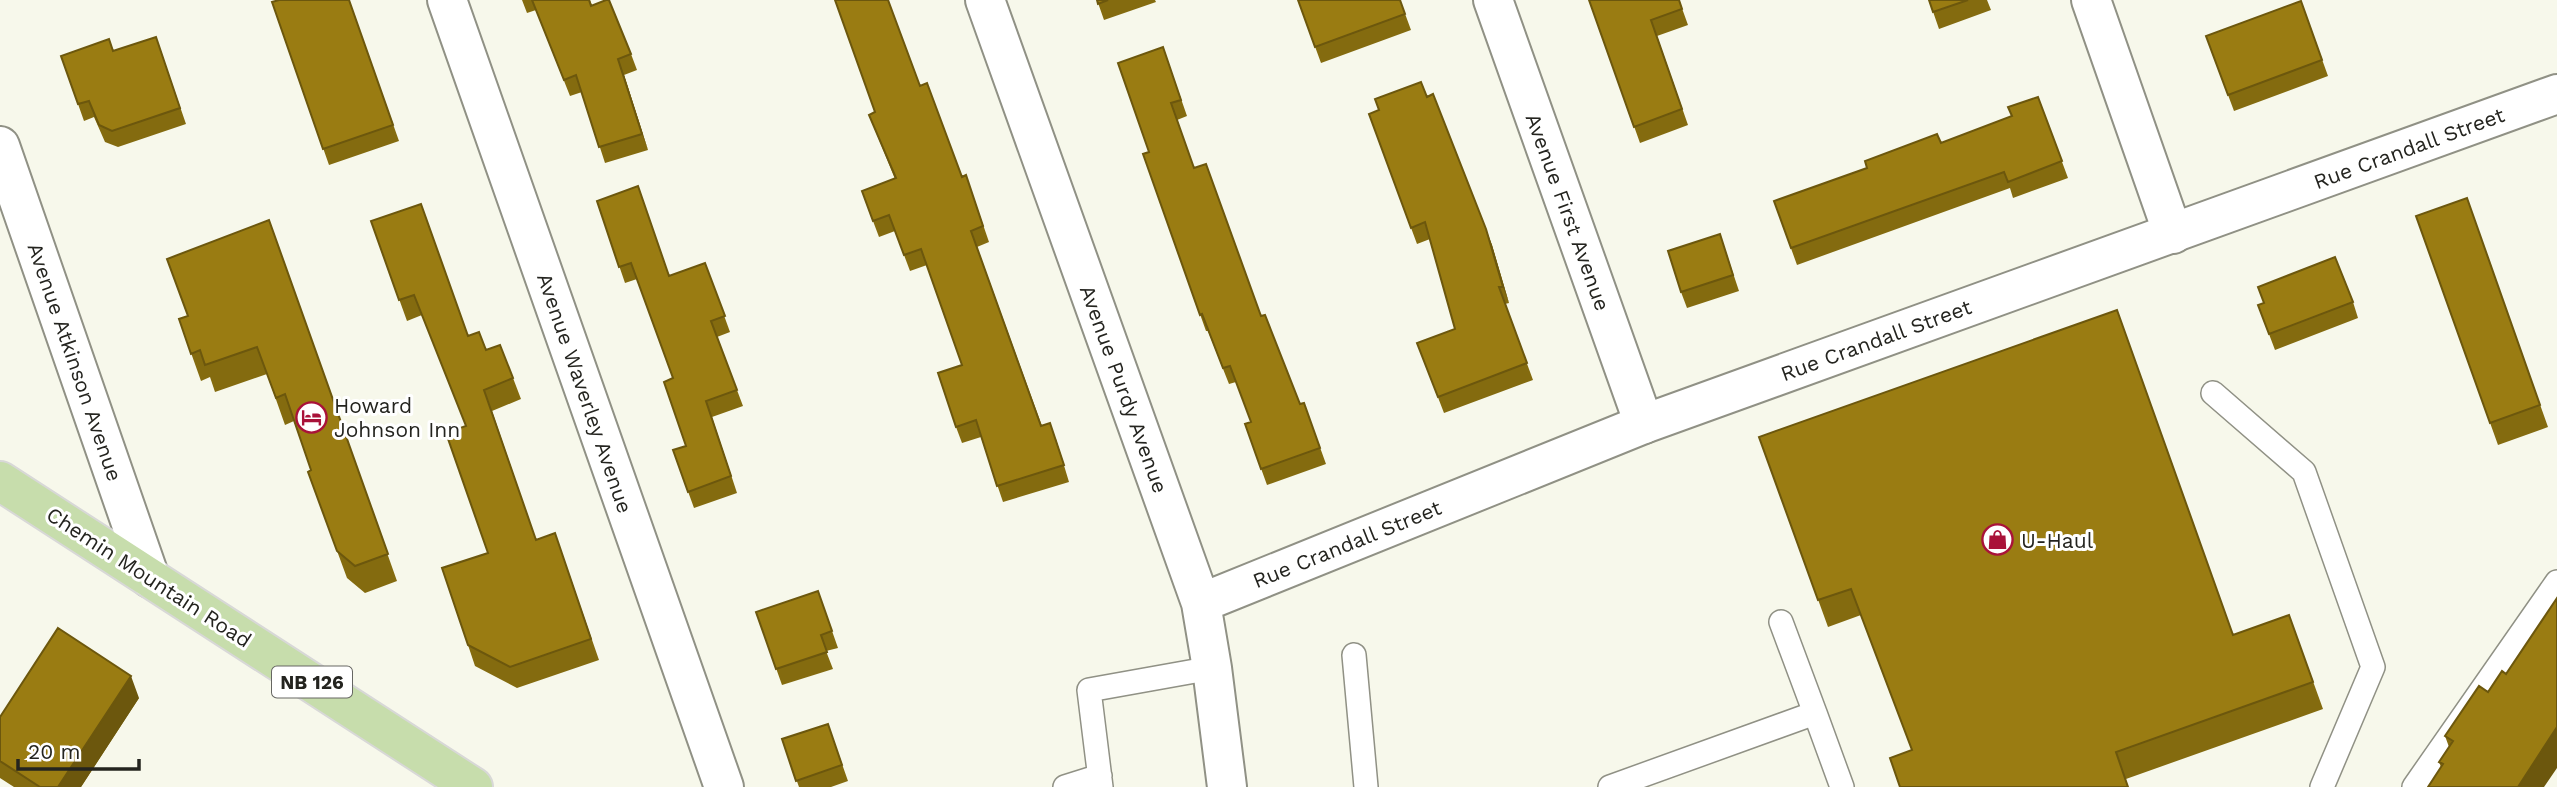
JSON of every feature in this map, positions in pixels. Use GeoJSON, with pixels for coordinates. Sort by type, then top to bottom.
{"type":"FeatureCollection","features":[{"type":"Feature","properties":{"kind":"main road","name":"Chemin Mountain Road"},"geometry":{"type":"LineString","coordinates":[[0,481],[473,787]]}},
{"type":"Feature","properties":{"kind":"street","name":"Avenue Waverley Avenue"},"geometry":{"type":"LineString","coordinates":[[447,0],[724,787]]}},
{"type":"Feature","properties":{"kind":"street","name":"Avenue Purdy Avenue"},"geometry":{"type":"LineString","coordinates":[[985,0],[1201,604],[1227,787]]}},
{"type":"Feature","properties":{"kind":"street","name":"Avenue First Avenue"},"geometry":{"type":"LineString","coordinates":[[1493,0],[1644,424]]}},
{"type":"Feature","properties":{"kind":"street"},"geometry":{"type":"LineString","coordinates":[[2091,0],[2173,234]]}},
{"type":"Feature","properties":{"kind":"street","name":"Rue Crandall Street"},"geometry":{"type":"LineString","coordinates":[[1201,604],[1644,424],[2557,94]]}},
{"type":"Feature","properties":{"kind":"street","name":"Avenue Atkinson Avenue"},"geometry":{"type":"LineString","coordinates":[[0,146],[150,578]]}},
{"type":"Feature","properties":{"kind":"lane"},"geometry":{"type":"LineString","coordinates":[[2213,393],[2304,472],[2373,667],[2322,787]]}},
{"type":"Feature","properties":{"kind":"lane"},"geometry":{"type":"LineString","coordinates":[[2414,787],[2557,582]]}},
{"type":"Feature","properties":{"kind":"lane"},"geometry":{"type":"LineString","coordinates":[[1782,622],[1842,787]]}},
{"type":"Feature","properties":{"kind":"lane"},"geometry":{"type":"LineString","coordinates":[[1354,655],[1366,787]]}},
{"type":"Feature","properties":{"kind":"lane"},"geometry":{"type":"LineString","coordinates":[[1065,787],[1101,782],[1089,690],[1212,668]]}},
{"type":"Feature","properties":{"kind":"lane"},"geometry":{"type":"LineString","coordinates":[[1610,787],[1815,713]]}},
{"type":"Feature","properties":{"kind":"building"},"geometry":{"type":"Polygon","coordinates":[[[349,0],[393,125],[323,149],[272,2],[349,0]]]}},
{"type":"Feature","properties":{"kind":"building"},"geometry":{"type":"Polygon","coordinates":[[[532,0],[589,0],[591,6],[609,0],[631,54],[618,59],[642,134],[599,147],[576,75],[564,80],[532,0]]]}},
{"type":"Feature","properties":{"kind":"building"},"geometry":{"type":"Polygon","coordinates":[[[835,0],[888,0],[920,86],[927,83],[962,177],[966,175],[983,226],[971,231],[1041,426],[1050,423],[1064,465],[997,486],[976,420],[956,427],[938,373],[962,365],[921,249],[904,255],[889,215],[873,221],[862,191],[896,178],[869,115],[875,112],[835,0]]]}},
{"type":"Feature","properties":{"kind":"building"},"geometry":{"type":"Polygon","coordinates":[[[1298,0],[1400,0],[1405,14],[1315,47],[1298,0]]]}},
{"type":"Feature","properties":{"kind":"building"},"geometry":{"type":"Polygon","coordinates":[[[1589,0],[1679,0],[1682,9],[1651,20],[1682,109],[1634,127],[1589,0]]]}},
{"type":"Feature","properties":{"kind":"building"},"geometry":{"type":"Polygon","coordinates":[[[1929,0],[1968,0],[1933,12],[1929,0]]]}},
{"type":"Feature","properties":{"kind":"building"},"geometry":{"type":"Polygon","coordinates":[[[2301,1],[2322,60],[2228,95],[2206,36],[2301,1]]]}},
{"type":"Feature","properties":{"kind":"building"},"geometry":{"type":"Polygon","coordinates":[[[156,37],[180,108],[112,131],[99,125],[89,101],[78,104],[61,56],[109,39],[113,51],[156,37]]]}},
{"type":"Feature","properties":{"kind":"building"},"geometry":{"type":"Polygon","coordinates":[[[1163,47],[1181,100],[1171,103],[1194,168],[1206,164],[1261,316],[1265,315],[1300,404],[1304,403],[1320,448],[1261,469],[1245,424],[1251,422],[1230,366],[1223,368],[1202,314],[1200,315],[1143,154],[1149,152],[1118,63],[1163,47]]]}},
{"type":"Feature","properties":{"kind":"building"},"geometry":{"type":"Polygon","coordinates":[[[1421,82],[1427,97],[1433,94],[1486,229],[1503,287],[1499,287],[1527,363],[1438,397],[1417,343],[1455,329],[1425,222],[1411,228],[1369,114],[1379,110],[1375,99],[1421,82]]]}},
{"type":"Feature","properties":{"kind":"building"},"geometry":{"type":"Polygon","coordinates":[[[2038,97],[2062,161],[2008,182],[2004,172],[1791,248],[1774,201],[1867,168],[1865,161],[1937,134],[1941,143],[2012,116],[2008,107],[2038,97]]]}},
{"type":"Feature","properties":{"kind":"building"},"geometry":{"type":"Polygon","coordinates":[[[638,186],[669,276],[705,263],[725,316],[711,321],[737,390],[706,401],[731,476],[688,492],[673,450],[686,446],[664,382],[673,378],[631,263],[619,267],[597,201],[638,186]]]}},
{"type":"Feature","properties":{"kind":"building"},"geometry":{"type":"Polygon","coordinates":[[[2467,198],[2540,405],[2490,423],[2416,216],[2467,198]]]}},
{"type":"Feature","properties":{"kind":"building"},"geometry":{"type":"Polygon","coordinates":[[[421,204],[468,336],[479,332],[486,350],[500,345],[513,378],[484,390],[536,540],[555,533],[591,639],[510,667],[468,645],[442,568],[488,553],[446,433],[466,426],[414,295],[399,300],[371,221],[421,204]]]}},
{"type":"Feature","properties":{"kind":"building","name":"Howard Johnson Inn"},"geometry":{"type":"Polygon","coordinates":[[[269,220],[388,554],[355,566],[337,551],[308,472],[311,470],[285,394],[276,398],[257,347],[205,365],[200,350],[191,354],[179,319],[188,316],[167,259],[269,220]]]}},
{"type":"Feature","properties":{"kind":"building"},"geometry":{"type":"Polygon","coordinates":[[[1720,234],[1733,275],[1681,292],[1668,251],[1720,234]]]}},
{"type":"Feature","properties":{"kind":"building"},"geometry":{"type":"Polygon","coordinates":[[[2335,257],[2353,302],[2269,334],[2258,305],[2264,303],[2258,287],[2335,257]]]}},
{"type":"Feature","properties":{"kind":"building","name":"U-Haul"},"geometry":{"type":"Polygon","coordinates":[[[2117,310],[2233,635],[2289,615],[2313,682],[2116,752],[2128,787],[1900,787],[1890,758],[1912,750],[1851,589],[1818,600],[1759,437],[2117,310]]]}},
{"type":"Feature","properties":{"kind":"building"},"geometry":{"type":"Polygon","coordinates":[[[818,591],[832,631],[821,635],[827,652],[776,669],[756,612],[818,591]]]}},
{"type":"Feature","properties":{"kind":"building"},"geometry":{"type":"Polygon","coordinates":[[[2557,598],[2557,727],[2518,787],[2428,787],[2443,764],[2439,762],[2453,741],[2445,736],[2479,686],[2488,692],[2502,671],[2506,674],[2557,598]]]}},
{"type":"Feature","properties":{"kind":"building"},"geometry":{"type":"Polygon","coordinates":[[[58,628],[131,676],[58,787],[40,787],[0,761],[0,717],[58,628]]]}},
{"type":"Feature","properties":{"kind":"building"},"geometry":{"type":"Polygon","coordinates":[[[828,724],[842,765],[796,781],[782,739],[828,724]]]}},
{"type":"Feature","properties":{"kind":"place","name":"Howard Johnson Inn"},"geometry":{"type":"Point","coordinates":[311,417]}},
{"type":"Feature","properties":{"kind":"place","name":"U-Haul"},"geometry":{"type":"Point","coordinates":[1998,540]}}]}
